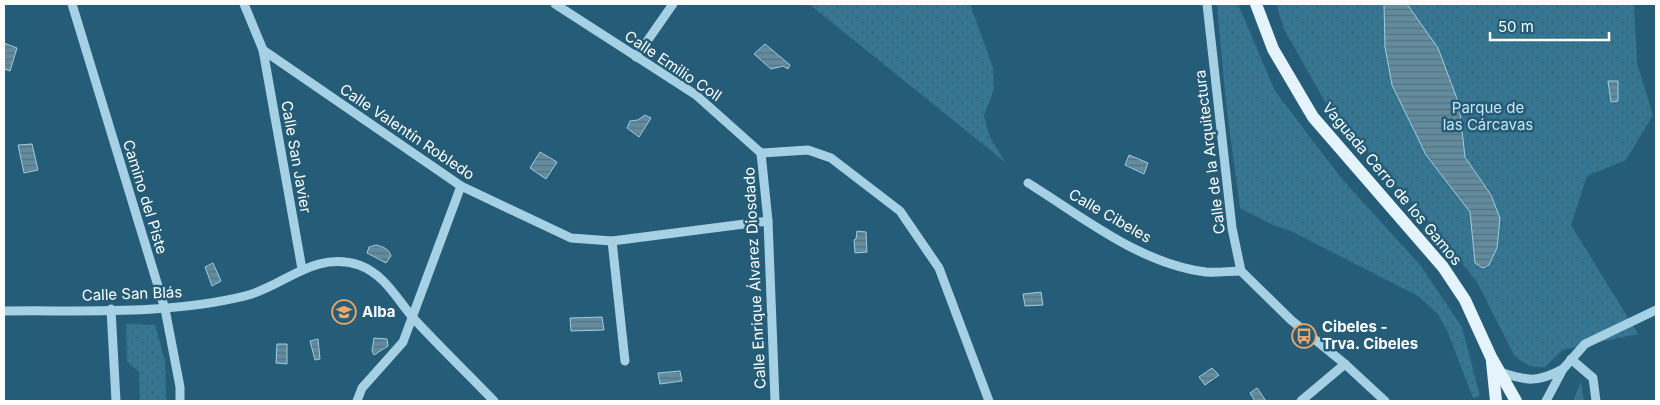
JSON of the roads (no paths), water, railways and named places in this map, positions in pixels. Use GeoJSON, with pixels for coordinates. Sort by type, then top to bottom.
{"type":"FeatureCollection","features":[{"type":"Feature","properties":{"kind":"main road","name":"Vaguada Cerro de los Gamos"},"geometry":{"type":"LineString","coordinates":[[1256,4],[1273,49],[1313,116],[1443,267],[1465,300],[1491,357],[1516,401]]}},
{"type":"Feature","properties":{"kind":"main road","name":"Vaguada Cerro de los Gamos"},"geometry":{"type":"LineString","coordinates":[[1491,357],[1496,401]]}},
{"type":"Feature","properties":{"kind":"street","name":"Camino del Piste"},"geometry":{"type":"LineString","coordinates":[[72,4],[165,308],[180,387],[180,401]]}},
{"type":"Feature","properties":{"kind":"street"},"geometry":{"type":"LineString","coordinates":[[244,4],[263,50]]}},
{"type":"Feature","properties":{"kind":"street","name":"Calle Emilio Coll"},"geometry":{"type":"LineString","coordinates":[[555,4],[696,95],[761,153]]}},
{"type":"Feature","properties":{"kind":"street"},"geometry":{"type":"LineString","coordinates":[[636,57],[673,4]]}},
{"type":"Feature","properties":{"kind":"street","name":"Calle de la Arquitectura"},"geometry":{"type":"LineString","coordinates":[[1207,4],[1232,228],[1241,271]]}},
{"type":"Feature","properties":{"kind":"street","name":"Calle Valentín Robledo"},"geometry":{"type":"LineString","coordinates":[[263,50],[461,186],[571,238],[612,241],[768,221]]}},
{"type":"Feature","properties":{"kind":"street","name":"Calle San Javier"},"geometry":{"type":"LineString","coordinates":[[263,50],[302,269]]}},
{"type":"Feature","properties":{"kind":"street"},"geometry":{"type":"LineString","coordinates":[[761,153],[808,150],[830,158],[900,211],[939,268],[989,401]]}},
{"type":"Feature","properties":{"kind":"street","name":"Calle Enrique Álvarez Diosdado"},"geometry":{"type":"LineString","coordinates":[[761,153],[768,221],[775,401]]}},
{"type":"Feature","properties":{"kind":"street","name":"Calle Cibeles"},"geometry":{"type":"LineString","coordinates":[[1028,183],[1134,249],[1179,266],[1207,272],[1241,271]]}},
{"type":"Feature","properties":{"kind":"street"},"geometry":{"type":"LineString","coordinates":[[357,401],[362,388],[403,342],[461,186]]}},
{"type":"Feature","properties":{"kind":"street"},"geometry":{"type":"LineString","coordinates":[[612,241],[625,361]]}},
{"type":"Feature","properties":{"kind":"street","name":"Calle San Blás"},"geometry":{"type":"LineString","coordinates":[[4,311],[165,308],[247,296],[302,269],[334,262],[359,265],[383,279],[413,318],[494,401]]}},
{"type":"Feature","properties":{"kind":"street"},"geometry":{"type":"LineString","coordinates":[[1241,271],[1290,320],[1345,364],[1385,401]]}},
{"type":"Feature","properties":{"kind":"street"},"geometry":{"type":"LineString","coordinates":[[111,309],[116,401]]}},
{"type":"Feature","properties":{"kind":"street"},"geometry":{"type":"LineString","coordinates":[[1546,401],[1563,369],[1585,344],[1656,310]]}},
{"type":"Feature","properties":{"kind":"street"},"geometry":{"type":"LineString","coordinates":[[1571,359],[1593,378],[1596,401]]}},
{"type":"Feature","properties":{"kind":"street"},"geometry":{"type":"LineString","coordinates":[[1301,401],[1345,364]]}},
{"type":"Feature","properties":{"kind":"street"},"geometry":{"type":"LineString","coordinates":[[1500,372],[1532,380],[1548,377],[1563,369]]}},
{"type":"Feature","properties":{"kind":"place","name":"Alba"},"geometry":{"type":"Point","coordinates":[344,312]}},
{"type":"Feature","properties":{"kind":"place","name":"Cibeles - Trva. Cibeles"},"geometry":{"type":"Point","coordinates":[1304,336]}},
{"type":"Feature","properties":{"kind":"park label","name":"Parque de las Cárcavas"},"geometry":{"type":"Point","coordinates":[1488,116]}}]}
